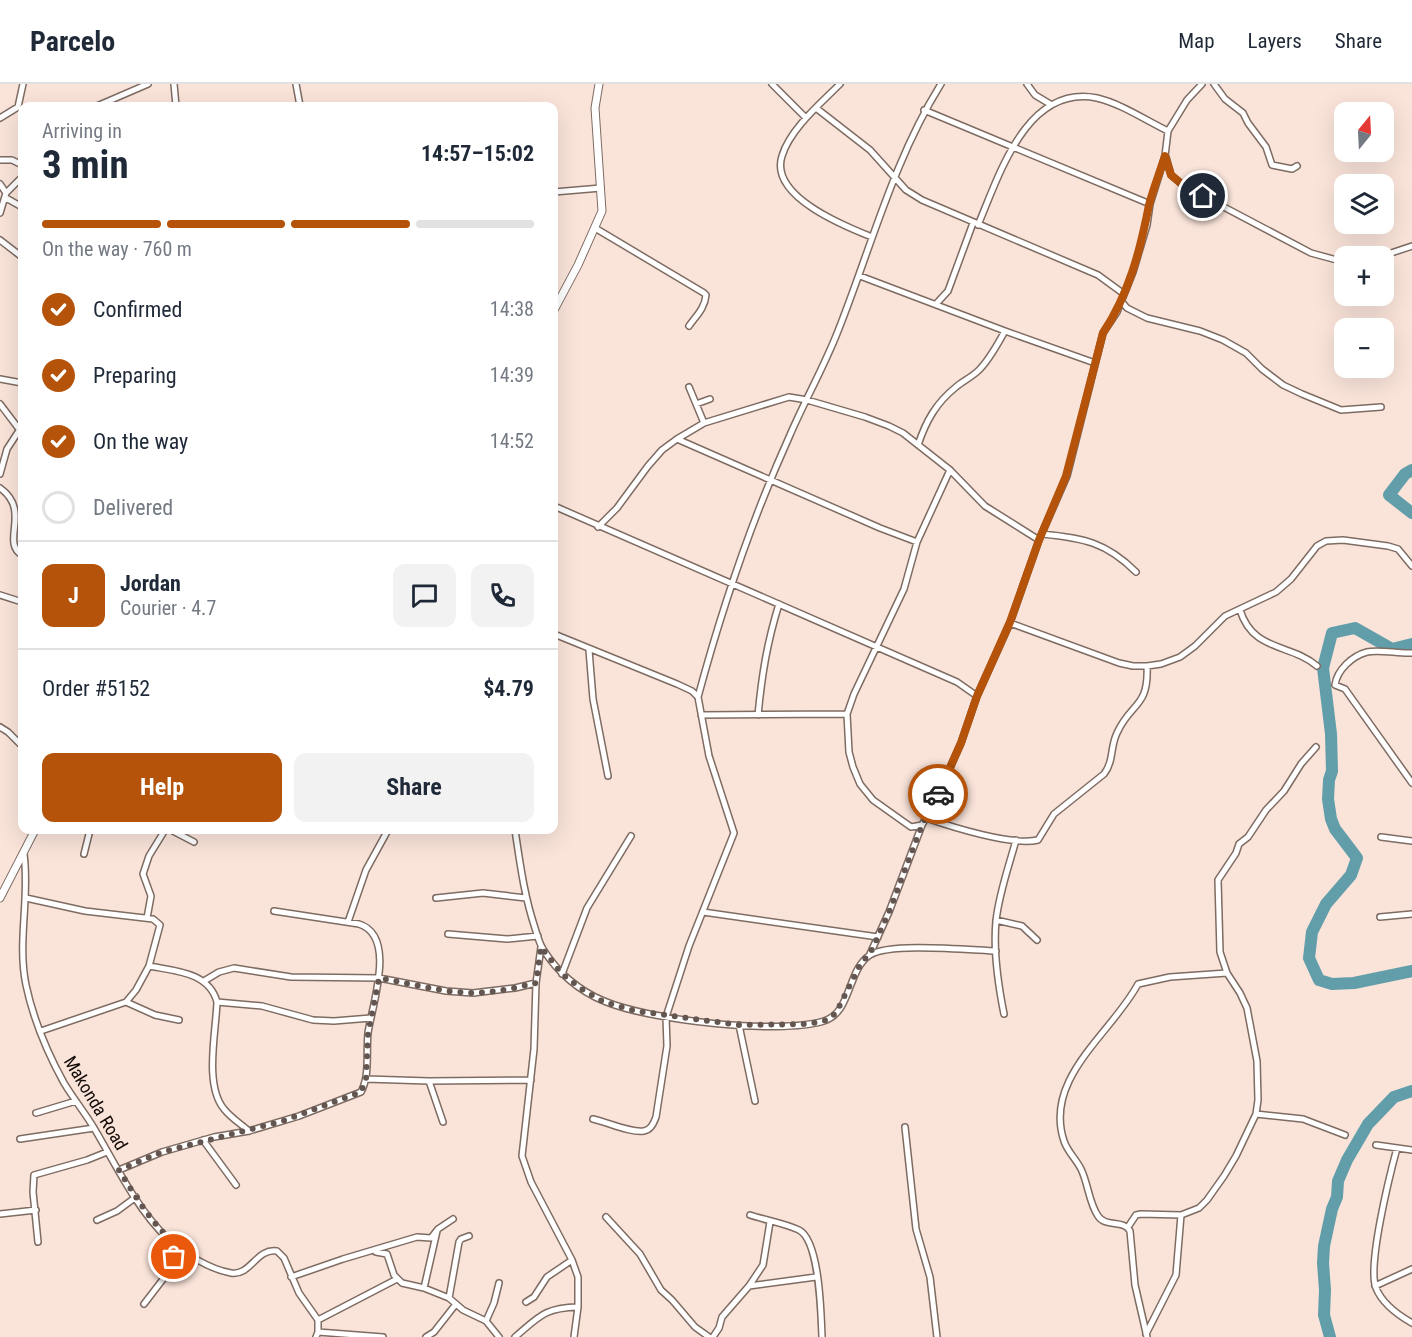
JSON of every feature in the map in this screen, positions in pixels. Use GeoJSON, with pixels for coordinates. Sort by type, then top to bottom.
{"type":"FeatureCollection","features":[{"type":"Feature","properties":{"kind":"street"},"geometry":{"type":"LineString","coordinates":[[19,102],[23,84]]}},
{"type":"Feature","properties":{"kind":"street"},"geometry":{"type":"LineString","coordinates":[[105,102],[148,84]]}},
{"type":"Feature","properties":{"kind":"street"},"geometry":{"type":"LineString","coordinates":[[174,84],[176,102]]}},
{"type":"Feature","properties":{"kind":"street"},"geometry":{"type":"LineString","coordinates":[[296,84],[299,102]]}},
{"type":"Feature","properties":{"kind":"street"},"geometry":{"type":"LineString","coordinates":[[558,302],[602,212],[595,108],[599,84]]}},
{"type":"Feature","properties":{"kind":"street"},"geometry":{"type":"LineString","coordinates":[[772,84],[806,118]]}},
{"type":"Feature","properties":{"kind":"street"},"geometry":{"type":"LineString","coordinates":[[840,84],[806,118],[782,156],[780,171],[782,177],[797,195],[818,213],[872,237]]}},
{"type":"Feature","properties":{"kind":"street"},"geometry":{"type":"LineString","coordinates":[[593,1119],[628,1129],[645,1131],[652,1127],[656,1117],[667,1046],[666,1017],[685,957],[734,833],[717,784],[698,697],[745,545],[860,276],[893,177],[924,110],[941,84]]}},
{"type":"Feature","properties":{"kind":"street"},"geometry":{"type":"LineString","coordinates":[[1027,84],[1035,95],[1050,104]]}},
{"type":"Feature","properties":{"kind":"street"},"geometry":{"type":"LineString","coordinates":[[516,834],[526,898],[541,947],[562,974],[604,1002],[666,1017],[739,1025],[809,1024],[827,1020],[836,1013],[861,963],[870,954],[878,937],[922,825],[961,743],[977,696],[1010,622],[1039,540],[1066,476],[1103,333],[1122,302],[1133,272],[1165,156],[1168,131],[1187,100],[1202,84]]}},
{"type":"Feature","properties":{"kind":"street"},"geometry":{"type":"LineString","coordinates":[[1214,84],[1225,99],[1243,113],[1266,147],[1272,165],[1292,169],[1297,166]]}},
{"type":"Feature","properties":{"kind":"street"},"geometry":{"type":"LineString","coordinates":[[936,304],[948,291],[975,224],[1012,148],[1032,117],[1050,104],[1080,95],[1114,103],[1168,131]]}},
{"type":"Feature","properties":{"kind":"street"},"geometry":{"type":"LineString","coordinates":[[0,118],[18,107]]}},
{"type":"Feature","properties":{"kind":"street"},"geometry":{"type":"LineString","coordinates":[[816,108],[870,150],[906,190],[922,200],[1098,275],[1124,294]]}},
{"type":"Feature","properties":{"kind":"street"},"geometry":{"type":"LineString","coordinates":[[924,110],[1150,204]]}},
{"type":"Feature","properties":{"kind":"street"},"geometry":{"type":"LineString","coordinates":[[1165,156],[1171,175],[1184,186],[1311,253],[1334,259]]}},
{"type":"Feature","properties":{"kind":"street"},"geometry":{"type":"LineString","coordinates":[[0,160],[12,160],[18,163]]}},
{"type":"Feature","properties":{"kind":"street"},"geometry":{"type":"LineString","coordinates":[[0,213],[6,195],[18,182]]}},
{"type":"Feature","properties":{"kind":"street"},"geometry":{"type":"LineString","coordinates":[[0,184],[6,195],[18,204]]}},
{"type":"Feature","properties":{"kind":"street"},"geometry":{"type":"LineString","coordinates":[[558,192],[602,188]]}},
{"type":"Feature","properties":{"kind":"street"},"geometry":{"type":"LineString","coordinates":[[595,228],[706,295],[701,312],[689,326]]}},
{"type":"Feature","properties":{"kind":"street"},"geometry":{"type":"LineString","coordinates":[[0,240],[18,254]]}},
{"type":"Feature","properties":{"kind":"street"},"geometry":{"type":"LineString","coordinates":[[1394,252],[1412,246]]}},
{"type":"Feature","properties":{"kind":"street"},"geometry":{"type":"LineString","coordinates":[[860,276],[1095,363]]}},
{"type":"Feature","properties":{"kind":"street"},"geometry":{"type":"LineString","coordinates":[[1122,302],[1127,308],[1147,318],[1200,331],[1223,340],[1246,353],[1282,385],[1341,410],[1381,407]]}},
{"type":"Feature","properties":{"kind":"street"},"geometry":{"type":"LineString","coordinates":[[918,445],[935,408],[949,393],[976,373],[1005,331]]}},
{"type":"Feature","properties":{"kind":"street"},"geometry":{"type":"LineString","coordinates":[[0,379],[18,382]]}},
{"type":"Feature","properties":{"kind":"street"},"geometry":{"type":"LineString","coordinates":[[689,387],[704,423]]}},
{"type":"Feature","properties":{"kind":"street"},"geometry":{"type":"LineString","coordinates":[[598,527],[617,508],[662,450],[677,439],[704,423],[789,397],[807,400],[889,426],[950,470],[985,506],[1039,540]]}},
{"type":"Feature","properties":{"kind":"street"},"geometry":{"type":"LineString","coordinates":[[696,404],[710,399]]}},
{"type":"Feature","properties":{"kind":"street"},"geometry":{"type":"LineString","coordinates":[[0,404],[18,425]]}},
{"type":"Feature","properties":{"kind":"street"},"geometry":{"type":"LineString","coordinates":[[0,474],[7,448],[18,435]]}},
{"type":"Feature","properties":{"kind":"street"},"geometry":{"type":"LineString","coordinates":[[677,439],[916,542]]}},
{"type":"Feature","properties":{"kind":"street"},"geometry":{"type":"LineString","coordinates":[[922,825],[911,827],[903,824],[873,800],[860,784],[849,752],[847,714],[854,694],[904,589],[916,542],[950,470]]}},
{"type":"Feature","properties":{"kind":"street"},"geometry":{"type":"LineString","coordinates":[[0,488],[14,504],[13,546],[18,553]]}},
{"type":"Feature","properties":{"kind":"street"},"geometry":{"type":"LineString","coordinates":[[558,508],[957,682],[977,696]]}},
{"type":"Feature","properties":{"kind":"street"},"geometry":{"type":"LineString","coordinates":[[1042,534],[1082,539],[1099,544],[1112,550],[1136,572]]}},
{"type":"Feature","properties":{"kind":"street"},"geometry":{"type":"LineString","coordinates":[[1010,622],[1119,663],[1147,666],[1180,657],[1195,646],[1225,616],[1276,592],[1291,579],[1317,546],[1326,541],[1342,540],[1388,546],[1398,549],[1412,566]]}},
{"type":"Feature","properties":{"kind":"street"},"geometry":{"type":"LineString","coordinates":[[0,595],[18,601]]}},
{"type":"Feature","properties":{"kind":"street"},"geometry":{"type":"LineString","coordinates":[[758,715],[764,660],[779,604]]}},
{"type":"Feature","properties":{"kind":"street"},"geometry":{"type":"LineString","coordinates":[[1240,610],[1244,620],[1258,638],[1306,657],[1317,666]]}},
{"type":"Feature","properties":{"kind":"street"},"geometry":{"type":"LineString","coordinates":[[558,636],[678,684],[698,697]]}},
{"type":"Feature","properties":{"kind":"street"},"geometry":{"type":"LineString","coordinates":[[589,650],[593,699],[608,776]]}},
{"type":"Feature","properties":{"kind":"street"},"geometry":{"type":"LineString","coordinates":[[1412,654],[1368,651],[1351,660],[1336,676],[1335,686],[1346,689],[1412,783]]}},
{"type":"Feature","properties":{"kind":"street"},"geometry":{"type":"LineString","coordinates":[[926,819],[980,834],[1016,840],[1038,840],[1054,814],[1109,768],[1117,733],[1144,696],[1148,682],[1147,666]]}},
{"type":"Feature","properties":{"kind":"street"},"geometry":{"type":"LineString","coordinates":[[701,715],[847,714]]}},
{"type":"Feature","properties":{"kind":"street"},"geometry":{"type":"LineString","coordinates":[[0,728],[18,742]]}},
{"type":"Feature","properties":{"kind":"street"},"geometry":{"type":"LineString","coordinates":[[1128,1227],[1136,1215],[1181,1215],[1193,1212],[1207,1200],[1236,1156],[1256,1114],[1258,1071],[1250,1022],[1240,993],[1227,973],[1220,952],[1218,880],[1236,853],[1239,844],[1248,837],[1266,810],[1284,791],[1301,764],[1316,747]]}},
{"type":"Feature","properties":{"kind":"street"},"geometry":{"type":"LineString","coordinates":[[0,898],[33,834]]}},
{"type":"Feature","properties":{"kind":"street"},"geometry":{"type":"LineString","coordinates":[[84,854],[89,834]]}},
{"type":"Feature","properties":{"kind":"street"},"geometry":{"type":"LineString","coordinates":[[147,918],[151,896],[142,874],[149,856],[163,834]]}},
{"type":"Feature","properties":{"kind":"street"},"geometry":{"type":"LineString","coordinates":[[179,834],[194,842]]}},
{"type":"Feature","properties":{"kind":"street"},"geometry":{"type":"LineString","coordinates":[[348,922],[366,870],[386,834]]}},
{"type":"Feature","properties":{"kind":"street"},"geometry":{"type":"LineString","coordinates":[[562,974],[587,908],[631,836]]}},
{"type":"Feature","properties":{"kind":"street"},"geometry":{"type":"LineString","coordinates":[[1381,837],[1412,841]]}},
{"type":"Feature","properties":{"kind":"street"},"geometry":{"type":"LineString","coordinates":[[1004,1014],[996,951],[996,920],[1016,840]]}},
{"type":"Feature","properties":{"kind":"street","name":"Makonda Road"},"geometry":{"type":"LineString","coordinates":[[24,854],[26,898],[23,930],[24,973],[29,998],[64,1083],[107,1152],[159,1229],[178,1247],[202,1261],[233,1273],[241,1272],[265,1252],[277,1251],[284,1258],[299,1293],[318,1320]]}},
{"type":"Feature","properties":{"kind":"street"},"geometry":{"type":"LineString","coordinates":[[436,898],[483,893],[526,898]]}},
{"type":"Feature","properties":{"kind":"street"},"geometry":{"type":"LineString","coordinates":[[26,898],[85,912],[157,920],[160,925],[149,966],[136,990],[126,1002],[41,1031]]}},
{"type":"Feature","properties":{"kind":"street"},"geometry":{"type":"LineString","coordinates":[[119,1170],[162,1152],[203,1140],[249,1131],[299,1116],[361,1092],[366,1079],[366,1053],[379,978],[380,958],[374,933],[365,926],[348,922],[274,911]]}},
{"type":"Feature","properties":{"kind":"street"},"geometry":{"type":"LineString","coordinates":[[703,912],[878,937]]}},
{"type":"Feature","properties":{"kind":"street"},"geometry":{"type":"LineString","coordinates":[[1380,917],[1412,914]]}},
{"type":"Feature","properties":{"kind":"street"},"geometry":{"type":"LineString","coordinates":[[996,920],[1022,926],[1037,940]]}},
{"type":"Feature","properties":{"kind":"street"},"geometry":{"type":"LineString","coordinates":[[448,934],[507,939],[538,936]]}},
{"type":"Feature","properties":{"kind":"street"},"geometry":{"type":"LineString","coordinates":[[541,947],[536,983],[536,1021],[531,1080],[522,1156],[542,1206],[572,1260],[578,1277],[578,1306],[574,1337]]}},
{"type":"Feature","properties":{"kind":"street"},"geometry":{"type":"LineString","coordinates":[[870,954],[884,949],[996,951]]}},
{"type":"Feature","properties":{"kind":"street"},"geometry":{"type":"LineString","coordinates":[[149,966],[187,974],[204,981],[215,994],[217,1002],[214,1054],[215,1093],[223,1108],[249,1131]]}},
{"type":"Feature","properties":{"kind":"street"},"geometry":{"type":"LineString","coordinates":[[204,981],[219,972],[234,968],[291,977],[379,978],[446,991],[473,993],[536,983]]}},
{"type":"Feature","properties":{"kind":"street"},"geometry":{"type":"LineString","coordinates":[[1128,1227],[1108,1223],[1098,1216],[1080,1167],[1065,1145],[1060,1119],[1065,1090],[1085,1054],[1120,1011],[1138,984],[1170,977],[1227,973]]}},
{"type":"Feature","properties":{"kind":"street"},"geometry":{"type":"LineString","coordinates":[[126,1002],[155,1014],[179,1020]]}},
{"type":"Feature","properties":{"kind":"street"},"geometry":{"type":"LineString","coordinates":[[217,1002],[262,1006],[313,1020],[371,1018]]}},
{"type":"Feature","properties":{"kind":"street"},"geometry":{"type":"LineString","coordinates":[[739,1025],[755,1101]]}},
{"type":"Feature","properties":{"kind":"street"},"geometry":{"type":"LineString","coordinates":[[366,1079],[531,1080]]}},
{"type":"Feature","properties":{"kind":"street"},"geometry":{"type":"LineString","coordinates":[[429,1081],[443,1122]]}},
{"type":"Feature","properties":{"kind":"street"},"geometry":{"type":"LineString","coordinates":[[36,1113],[76,1101]]}},
{"type":"Feature","properties":{"kind":"street"},"geometry":{"type":"LineString","coordinates":[[1256,1114],[1303,1119],[1345,1135]]}},
{"type":"Feature","properties":{"kind":"street"},"geometry":{"type":"LineString","coordinates":[[905,1127],[916,1229],[930,1277],[937,1337]]}},
{"type":"Feature","properties":{"kind":"street"},"geometry":{"type":"LineString","coordinates":[[20,1139],[94,1128]]}},
{"type":"Feature","properties":{"kind":"street"},"geometry":{"type":"LineString","coordinates":[[203,1140],[236,1185]]}},
{"type":"Feature","properties":{"kind":"street"},"geometry":{"type":"LineString","coordinates":[[1376,1145],[1412,1150]]}},
{"type":"Feature","properties":{"kind":"street"},"geometry":{"type":"LineString","coordinates":[[1397,1148],[1382,1211],[1374,1270],[1375,1286],[1380,1297],[1412,1323]]}},
{"type":"Feature","properties":{"kind":"street"},"geometry":{"type":"LineString","coordinates":[[38,1242],[33,1183],[35,1174],[71,1166],[107,1152]]}},
{"type":"Feature","properties":{"kind":"street"},"geometry":{"type":"LineString","coordinates":[[97,1220],[117,1211],[136,1197]]}},
{"type":"Feature","properties":{"kind":"street"},"geometry":{"type":"LineString","coordinates":[[0,1214],[36,1210]]}},
{"type":"Feature","properties":{"kind":"street"},"geometry":{"type":"LineString","coordinates":[[750,1215],[800,1231],[807,1238],[812,1249],[821,1312],[822,1337]]}},
{"type":"Feature","properties":{"kind":"street"},"geometry":{"type":"LineString","coordinates":[[1147,1336],[1176,1275],[1181,1215]]}},
{"type":"Feature","properties":{"kind":"street"},"geometry":{"type":"LineString","coordinates":[[606,1217],[640,1254],[661,1290],[695,1327],[711,1337],[719,1328],[722,1317],[749,1286],[762,1265],[770,1222]]}},
{"type":"Feature","properties":{"kind":"street"},"geometry":{"type":"LineString","coordinates":[[291,1277],[417,1237],[431,1238],[438,1229],[453,1219]]}},
{"type":"Feature","properties":{"kind":"street"},"geometry":{"type":"LineString","coordinates":[[1128,1227],[1135,1285],[1147,1336]]}},
{"type":"Feature","properties":{"kind":"street"},"geometry":{"type":"LineString","coordinates":[[424,1288],[438,1229]]}},
{"type":"Feature","properties":{"kind":"street"},"geometry":{"type":"LineString","coordinates":[[449,1298],[459,1242],[469,1236]]}},
{"type":"Feature","properties":{"kind":"street"},"geometry":{"type":"LineString","coordinates":[[144,1304],[167,1274],[178,1247]]}},
{"type":"Feature","properties":{"kind":"street"},"geometry":{"type":"LineString","coordinates":[[372,1251],[387,1254],[397,1279],[407,1285],[424,1288],[449,1298],[470,1314],[486,1321],[499,1337]]}},
{"type":"Feature","properties":{"kind":"street"},"geometry":{"type":"LineString","coordinates":[[526,1302],[534,1297],[547,1277],[572,1260]]}},
{"type":"Feature","properties":{"kind":"street"},"geometry":{"type":"LineString","coordinates":[[1375,1286],[1412,1269]]}},
{"type":"Feature","properties":{"kind":"street"},"geometry":{"type":"LineString","coordinates":[[749,1286],[816,1277]]}},
{"type":"Feature","properties":{"kind":"street"},"geometry":{"type":"LineString","coordinates":[[383,1337],[317,1334],[318,1320],[397,1279]]}},
{"type":"Feature","properties":{"kind":"street"},"geometry":{"type":"LineString","coordinates":[[486,1321],[495,1303],[499,1283]]}},
{"type":"Feature","properties":{"kind":"street"},"geometry":{"type":"LineString","coordinates":[[426,1337],[434,1332],[456,1305]]}},
{"type":"Feature","properties":{"kind":"street"},"geometry":{"type":"LineString","coordinates":[[515,1337],[543,1313],[553,1309],[578,1306]]}},
{"type":"Feature","properties":{"kind":"waterway"},"geometry":{"type":"LineString","coordinates":[[1412,470],[1405,474],[1389,495],[1412,513]]}},
{"type":"Feature","properties":{"kind":"waterway"},"geometry":{"type":"LineString","coordinates":[[1412,644],[1392,649],[1355,628],[1332,633],[1323,668],[1331,734],[1332,771],[1328,799],[1335,829],[1357,858],[1351,875],[1326,904],[1312,932],[1309,958],[1319,980],[1332,984],[1354,983],[1412,971]]}},
{"type":"Feature","properties":{"kind":"waterway"},"geometry":{"type":"LineString","coordinates":[[1330,1337],[1324,1315],[1323,1263],[1324,1246],[1337,1197],[1338,1181],[1347,1160],[1368,1124],[1394,1097],[1412,1091]]}},
{"type":"Feature","properties":{"kind":"way so far"},"geometry":{"type":"LineString","coordinates":[[174,1257],[178,1247],[148,1215],[119,1170],[162,1152],[283,1121],[361,1092],[366,1079],[368,1034],[379,978],[446,991],[473,993],[515,988],[536,983],[541,947],[562,974],[583,990],[604,1002],[636,1011],[702,1022],[739,1025],[809,1024],[827,1020],[836,1013],[861,963],[870,954],[889,912],[922,825],[938,794]]}},
{"type":"Feature","properties":{"kind":"route"},"geometry":{"type":"LineString","coordinates":[[938,794],[961,743],[977,696],[1010,622],[1039,540],[1066,476],[1103,333],[1122,302],[1133,272],[1165,156],[1171,175],[1184,186],[1203,196]]}}]}
